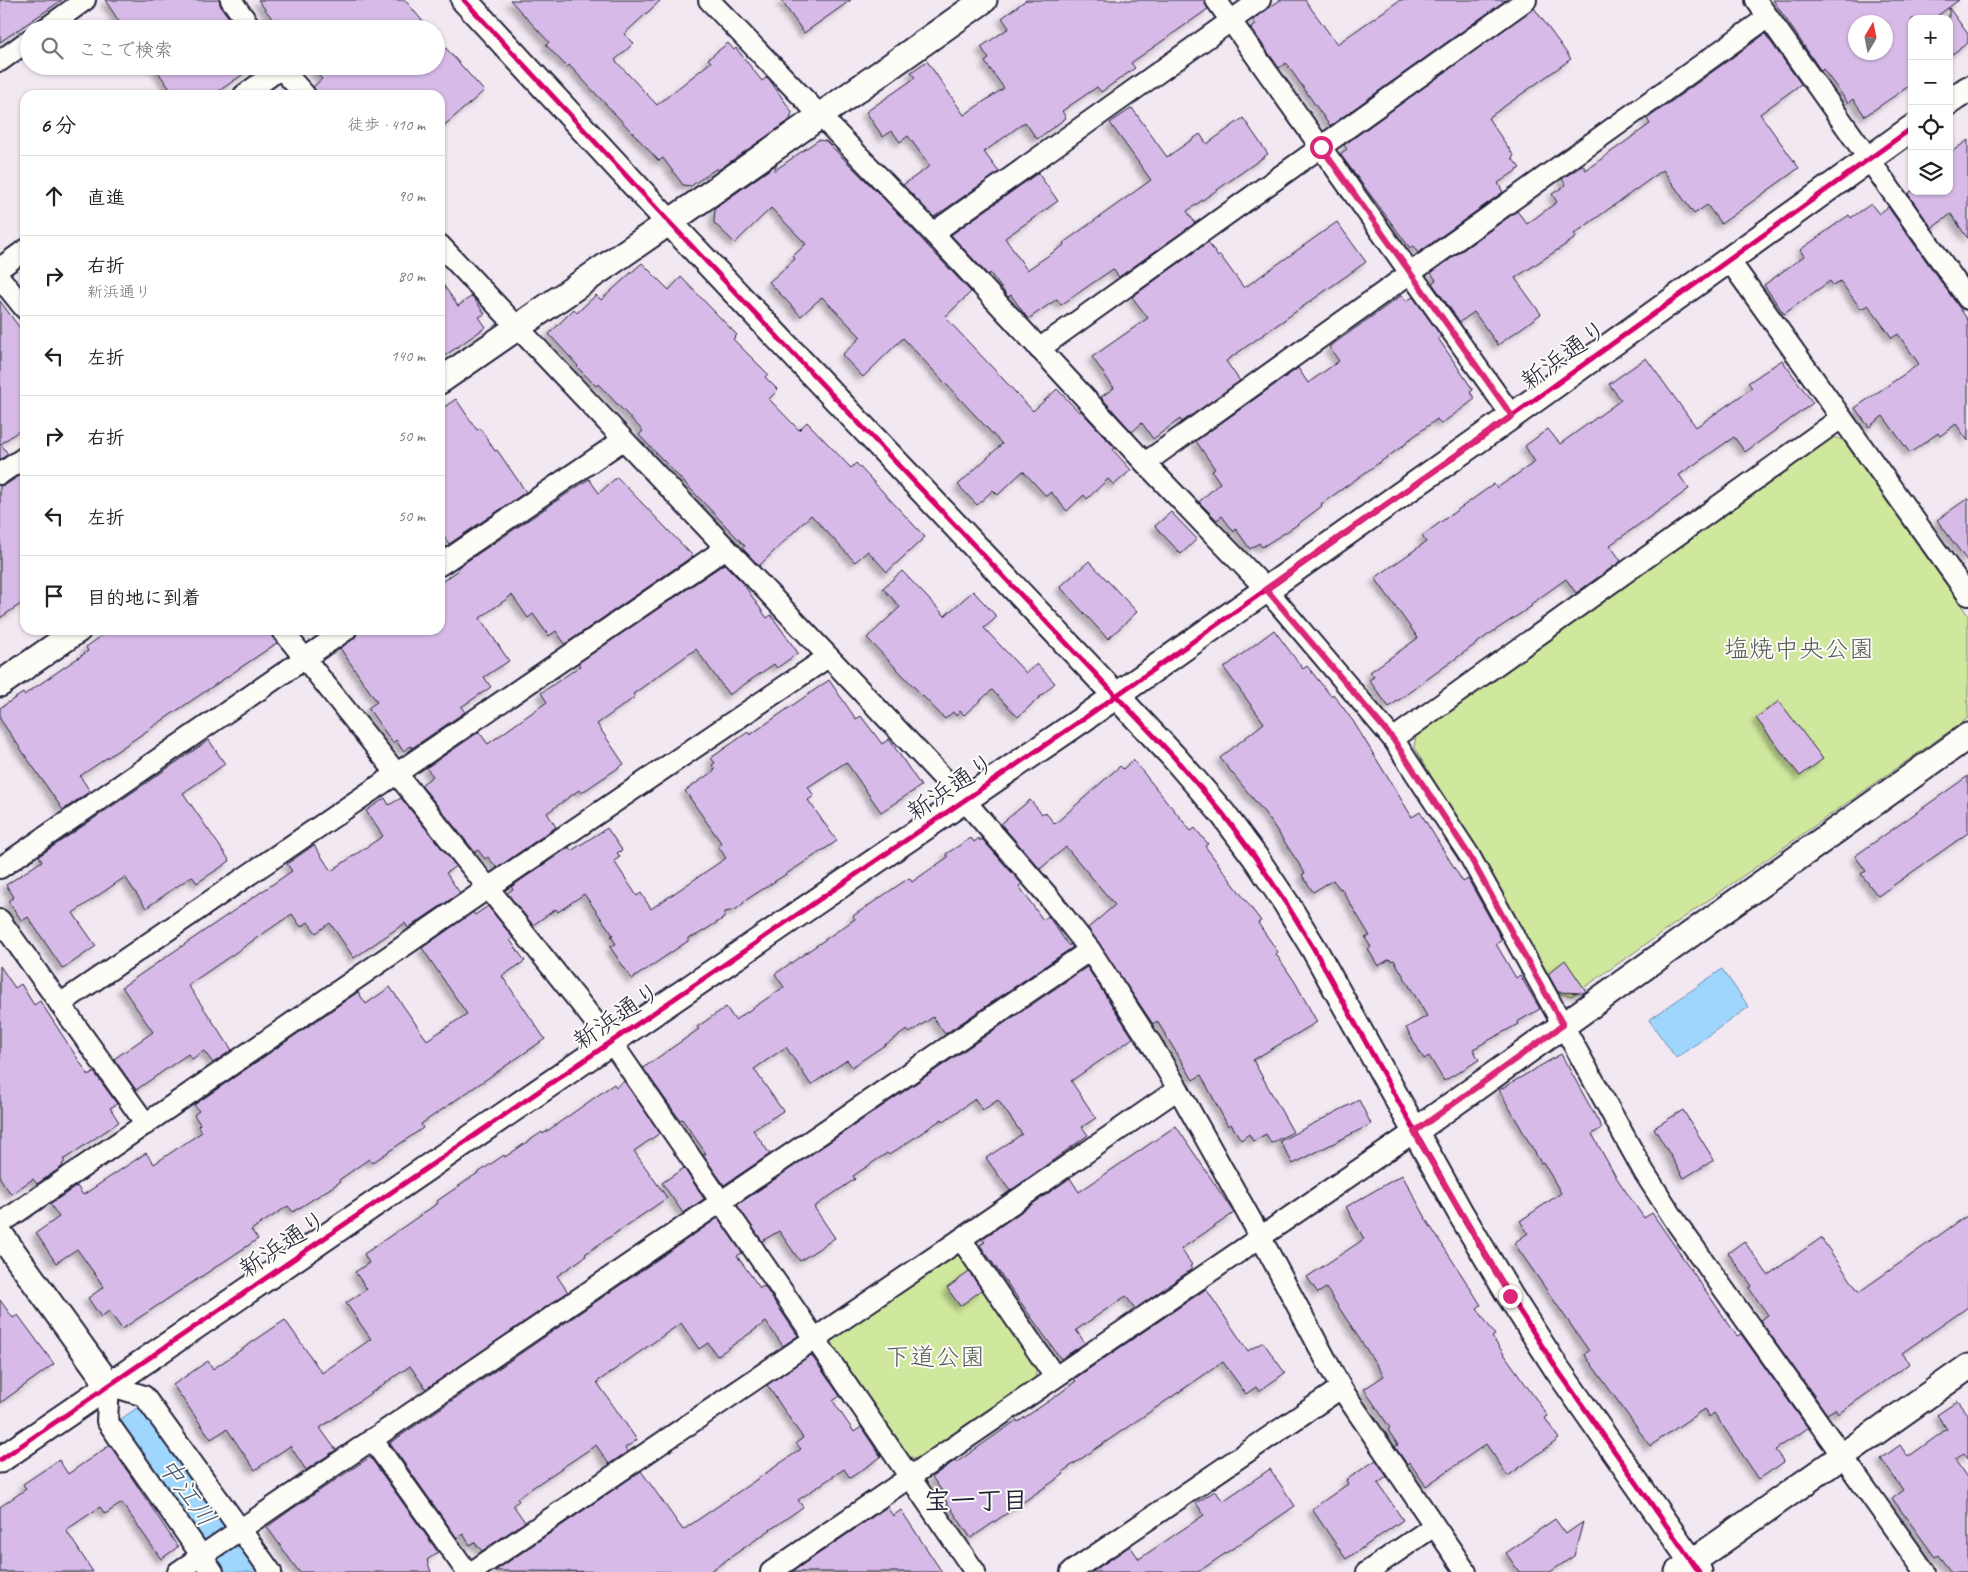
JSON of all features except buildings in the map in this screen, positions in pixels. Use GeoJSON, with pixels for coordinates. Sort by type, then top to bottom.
{"type":"FeatureCollection","features":[{"type":"Feature","properties":{"kind":"street"},"geometry":{"type":"LineString","coordinates":[[57,20],[85,0]]}},
{"type":"Feature","properties":{"kind":"street"},"geometry":{"type":"LineString","coordinates":[[231,0],[245,20]]}},
{"type":"Feature","properties":{"kind":"street"},"geometry":{"type":"LineString","coordinates":[[464,0],[669,222],[1180,763],[1223,814],[1255,856],[1314,949],[1414,1132],[1526,1320],[1690,1569],[1968,1367]]}},
{"type":"Feature","properties":{"kind":"street"},"geometry":{"type":"LineString","coordinates":[[709,0],[933,233],[1145,463],[1266,589],[1393,739],[1469,855],[1644,1172],[1678,1225],[1925,1572]]}},
{"type":"Feature","properties":{"kind":"street"},"geometry":{"type":"LineString","coordinates":[[445,377],[820,117],[984,0]]}},
{"type":"Feature","properties":{"kind":"street"},"geometry":{"type":"LineString","coordinates":[[1216,0],[1512,416]]}},
{"type":"Feature","properties":{"kind":"street"},"geometry":{"type":"LineString","coordinates":[[933,233],[1260,0]]}},
{"type":"Feature","properties":{"kind":"street"},"geometry":{"type":"LineString","coordinates":[[1039,349],[1526,0]]}},
{"type":"Feature","properties":{"kind":"street"},"geometry":{"type":"LineString","coordinates":[[1756,0],[1968,299]]}},
{"type":"Feature","properties":{"kind":"street"},"geometry":{"type":"LineString","coordinates":[[1145,463],[1768,17]]}},
{"type":"Feature","properties":{"kind":"street"},"geometry":{"type":"LineString","coordinates":[[0,61],[20,47]]}},
{"type":"Feature","properties":{"kind":"street"},"geometry":{"type":"LineString","coordinates":[[250,90],[270,75]]}},
{"type":"Feature","properties":{"kind":"street"},"geometry":{"type":"LineString","coordinates":[[287,75],[301,90]]}},
{"type":"Feature","properties":{"kind":"street"},"geometry":{"type":"LineString","coordinates":[[1953,99],[1968,89]]}},
{"type":"Feature","properties":{"kind":"street","name":"新浜通り"},"geometry":{"type":"LineString","coordinates":[[0,1460],[1117,696],[1512,416],[1908,131]]}},
{"type":"Feature","properties":{"kind":"street"},"geometry":{"type":"LineString","coordinates":[[445,250],[964,800],[1047,895],[1090,950],[1152,1045],[1178,1089],[1261,1238],[1341,1388],[1466,1572]]}},
{"type":"Feature","properties":{"kind":"street"},"geometry":{"type":"LineString","coordinates":[[0,268],[20,254]]}},
{"type":"Feature","properties":{"kind":"street"},"geometry":{"type":"LineString","coordinates":[[1729,260],[1968,595]]}},
{"type":"Feature","properties":{"kind":"street"},"geometry":{"type":"LineString","coordinates":[[0,278],[20,303]]}},
{"type":"Feature","properties":{"kind":"street"},"geometry":{"type":"LineString","coordinates":[[1393,739],[1841,418]]}},
{"type":"Feature","properties":{"kind":"street"},"geometry":{"type":"LineString","coordinates":[[445,562],[623,440]]}},
{"type":"Feature","properties":{"kind":"street"},"geometry":{"type":"LineString","coordinates":[[0,474],[20,460]]}},
{"type":"Feature","properties":{"kind":"street"},"geometry":{"type":"LineString","coordinates":[[60,1004],[726,548]]}},
{"type":"Feature","properties":{"kind":"street"},"geometry":{"type":"LineString","coordinates":[[0,684],[71,635]]}},
{"type":"Feature","properties":{"kind":"street"},"geometry":{"type":"LineString","coordinates":[[286,635],[612,1043],[975,1572]]}},
{"type":"Feature","properties":{"kind":"street"},"geometry":{"type":"LineString","coordinates":[[0,868],[339,635]]}},
{"type":"Feature","properties":{"kind":"street"},"geometry":{"type":"LineString","coordinates":[[0,1224],[488,888],[828,657]]}},
{"type":"Feature","properties":{"kind":"street"},"geometry":{"type":"LineString","coordinates":[[771,1572],[1414,1132],[1968,736]]}},
{"type":"Feature","properties":{"kind":"street"},"geometry":{"type":"LineString","coordinates":[[0,920],[146,1124]]}},
{"type":"Feature","properties":{"kind":"street"},"geometry":{"type":"LineString","coordinates":[[178,1572],[1090,950]]}},
{"type":"Feature","properties":{"kind":"street"},"geometry":{"type":"LineString","coordinates":[[472,1572],[1178,1089]]}},
{"type":"Feature","properties":{"kind":"street"},"geometry":{"type":"LineString","coordinates":[[0,1234],[109,1385],[144,1396],[236,1532],[271,1572]]}},
{"type":"Feature","properties":{"kind":"street"},"geometry":{"type":"LineString","coordinates":[[961,1239],[1055,1377]]}},
{"type":"Feature","properties":{"kind":"street"},"geometry":{"type":"LineString","coordinates":[[109,1385],[107,1422],[206,1552],[213,1572]]}},
{"type":"Feature","properties":{"kind":"street"},"geometry":{"type":"LineString","coordinates":[[1070,1572],[1341,1388]]}},
{"type":"Feature","properties":{"kind":"street"},"geometry":{"type":"LineString","coordinates":[[372,1439],[467,1572]]}},
{"type":"Feature","properties":{"kind":"street"},"geometry":{"type":"LineString","coordinates":[[1367,1572],[1434,1526]]}},
{"type":"Feature","properties":{"kind":"green space","name":"塩焼中央公園"},"geometry":{"type":"Polygon","coordinates":[[[1833,437],[1843,440],[1968,615],[1968,718],[1572,996],[1560,994],[1414,747],[1416,735],[1833,437]]]}},
{"type":"Feature","properties":{"kind":"green space","name":"下道公園"},"geometry":{"type":"Polygon","coordinates":[[[952,1255],[965,1256],[1038,1364],[1035,1378],[918,1459],[905,1456],[831,1348],[834,1335],[952,1255]]]}},
{"type":"Feature","properties":{"kind":"water"},"geometry":{"type":"Polygon","coordinates":[[[1722,969],[1749,1007],[1676,1058],[1649,1020],[1722,969]]]}},
{"type":"Feature","properties":{"kind":"water","name":"中江川"},"geometry":{"type":"Polygon","coordinates":[[[141,1405],[260,1572],[227,1572],[118,1421],[141,1405]]]}},
{"type":"Feature","properties":{"kind":"cycle path"},"geometry":{"type":"LineString","coordinates":[[464,0],[669,222],[1173,756],[1223,814],[1255,857],[1314,949],[1461,1214],[1510,1296],[1557,1369],[1699,1572]]}},
{"type":"Feature","properties":{"kind":"cycle path"},"geometry":{"type":"LineString","coordinates":[[0,1460],[1086,717],[1512,416],[1908,131]]}},
{"type":"Feature","properties":{"kind":"district","name":"宝一丁目"},"geometry":{"type":"Point","coordinates":[976,1500]}},
{"type":"Feature","properties":{"kind":"route"},"geometry":{"type":"LineString","coordinates":[[1321,147],[1512,416],[1266,589],[1393,739],[1469,855],[1563,1025],[1414,1132],[1510,1296]]}}]}
